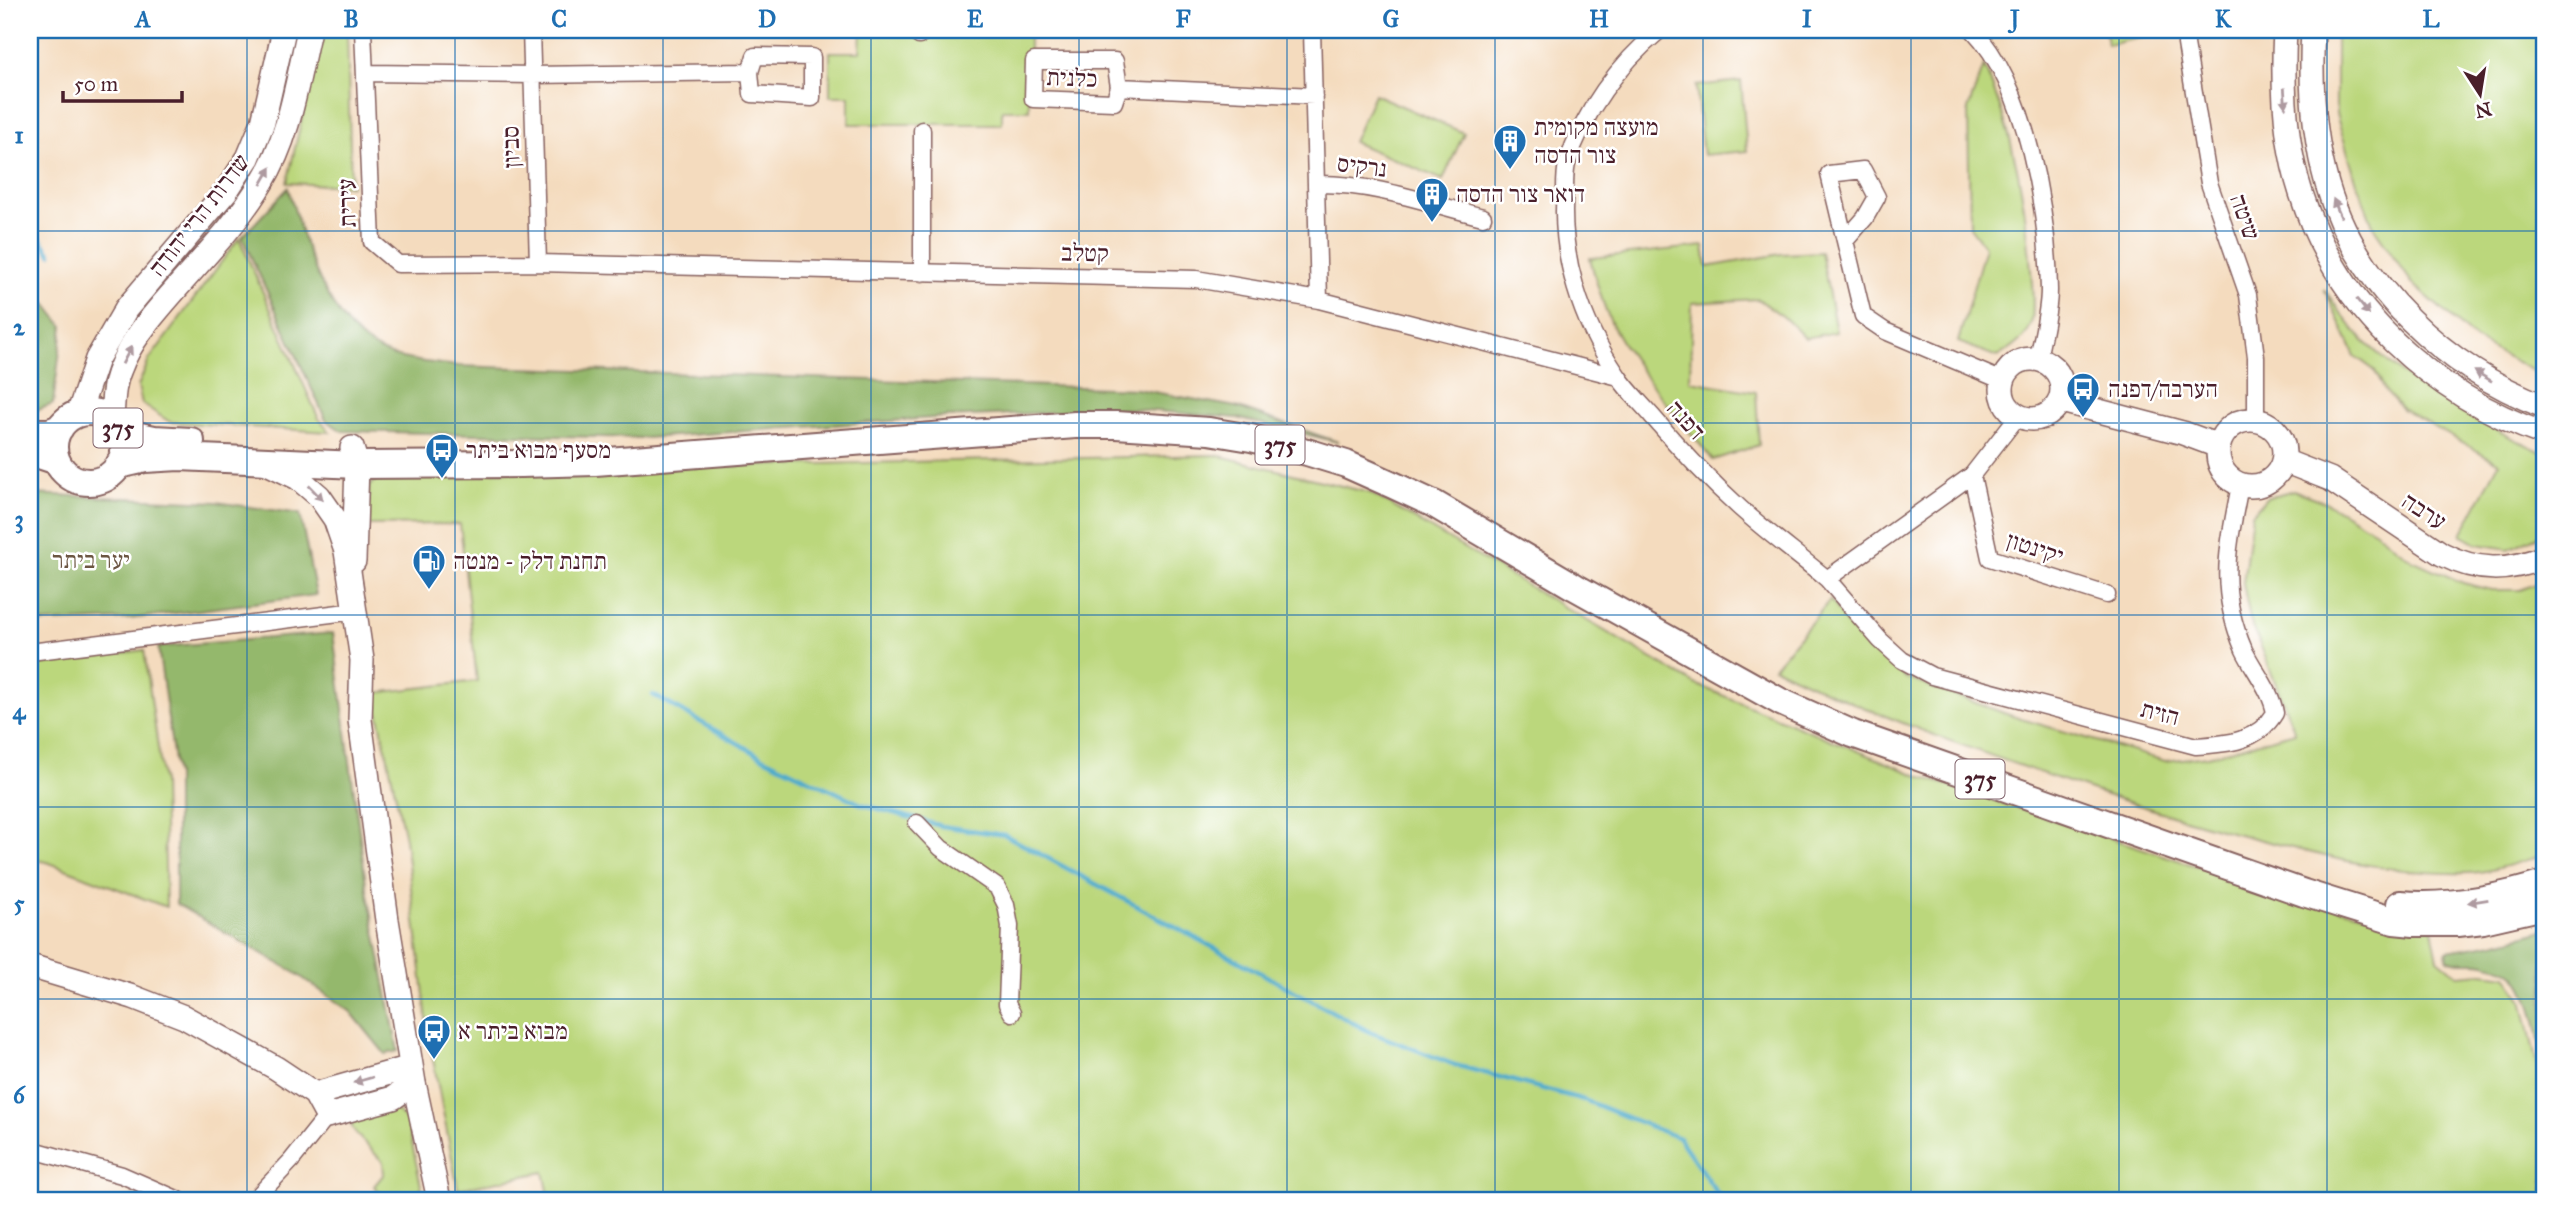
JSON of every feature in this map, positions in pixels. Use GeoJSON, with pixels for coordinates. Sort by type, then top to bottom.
{"type":"FeatureCollection","features":[{"type":"Feature","properties":{"kind":"main road","name":"375"},"geometry":{"type":"LineString","coordinates":[[30,432],[49,432],[69,421],[95,413],[117,427],[154,439],[454,466],[583,462],[1024,428],[1116,425],[1209,431],[1251,438],[1346,464],[1434,504],[1587,594],[1781,702],[1818,719],[2362,913],[2414,923],[2483,920],[2544,906]]}},
{"type":"Feature","properties":{"kind":"main road","name":"375"},"geometry":{"type":"LineString","coordinates":[[69,421],[55,444],[57,461],[73,478],[90,482],[106,477],[119,465],[124,449],[117,427]]}},
{"type":"Feature","properties":{"kind":"main road","name":"375"},"geometry":{"type":"LineString","coordinates":[[30,452],[57,461]]}},
{"type":"Feature","properties":{"kind":"main road","name":"375"},"geometry":{"type":"LineString","coordinates":[[119,465],[160,457],[258,460],[354,456]]}},
{"type":"Feature","properties":{"kind":"main road","name":"375"},"geometry":{"type":"LineString","coordinates":[[2224,865],[2356,899],[2421,906],[2483,900],[2544,884]]}},
{"type":"Feature","properties":{"kind":"street","name":"שדרות הרי יהודה"},"geometry":{"type":"LineString","coordinates":[[69,421],[97,359],[126,309],[228,190],[248,158],[263,122],[284,30]]}},
{"type":"Feature","properties":{"kind":"street","name":"שדרות הרי יהודה"},"geometry":{"type":"LineString","coordinates":[[117,427],[115,386],[130,348],[146,324],[247,205],[270,169],[286,129],[309,30]]}},
{"type":"Feature","properties":{"kind":"street","name":"עירית"},"geometry":{"type":"LineString","coordinates":[[363,30],[372,242],[398,264],[538,263]]}},
{"type":"Feature","properties":{"kind":"street","name":"סביון"},"geometry":{"type":"LineString","coordinates":[[531,30],[538,263]]}},
{"type":"Feature","properties":{"kind":"street","name":"נרקיס"},"geometry":{"type":"LineString","coordinates":[[1312,30],[1319,300]]}},
{"type":"Feature","properties":{"kind":"street","name":"דפנה"},"geometry":{"type":"LineString","coordinates":[[1660,30],[1640,46],[1607,85],[1583,127],[1567,165],[1562,215],[1565,248],[1581,305],[1596,340],[1619,377],[1674,442],[1739,508],[1827,579]]}},
{"type":"Feature","properties":{"kind":"street","name":"שיטה"},"geometry":{"type":"LineString","coordinates":[[2188,30],[2186,44],[2209,183],[2248,295],[2256,357],[2256,420]]}},
{"type":"Feature","properties":{"kind":"street"},"geometry":{"type":"LineString","coordinates":[[2286,30],[2284,97],[2300,191],[2320,239],[2353,295],[2393,344],[2433,377],[2481,407],[2544,433]]}},
{"type":"Feature","properties":{"kind":"street"},"geometry":{"type":"LineString","coordinates":[[2313,30],[2312,95],[2327,184],[2345,226],[2375,278],[2414,324],[2450,354],[2495,384],[2544,406]]}},
{"type":"Feature","properties":{"kind":"street"},"geometry":{"type":"LineString","coordinates":[[1977,32],[1992,52],[2015,99],[2032,158],[2043,225],[2049,292],[2038,359]]}},
{"type":"Feature","properties":{"kind":"street","name":"כלנית"},"geometry":{"type":"LineString","coordinates":[[1034,61],[1115,61],[1119,87],[1114,102],[1033,99],[1034,61]]}},
{"type":"Feature","properties":{"kind":"street"},"geometry":{"type":"LineString","coordinates":[[365,73],[532,75],[750,72]]}},
{"type":"Feature","properties":{"kind":"street","name":"כלנית"},"geometry":{"type":"LineString","coordinates":[[1119,87],[1314,96]]}},
{"type":"Feature","properties":{"kind":"street"},"geometry":{"type":"LineString","coordinates":[[922,131],[922,273]]}},
{"type":"Feature","properties":{"kind":"street","name":"נרקיס"},"geometry":{"type":"LineString","coordinates":[[1316,184],[1370,187],[1483,217]]}},
{"type":"Feature","properties":{"kind":"street"},"geometry":{"type":"LineString","coordinates":[[1845,241],[1863,316],[1885,331],[2003,381]]}},
{"type":"Feature","properties":{"kind":"street","name":"קטלב"},"geometry":{"type":"LineString","coordinates":[[538,263],[1196,279],[1319,300],[1619,377]]}},
{"type":"Feature","properties":{"kind":"street"},"geometry":{"type":"LineString","coordinates":[[2038,359],[2047,362],[2059,375],[2062,383],[2060,401],[2047,415],[2027,419],[2018,416],[2004,401],[2003,381],[2013,366],[2021,361],[2038,359]]}},
{"type":"Feature","properties":{"kind":"street"},"geometry":{"type":"LineString","coordinates":[[2060,401],[2183,433],[2218,446]]}},
{"type":"Feature","properties":{"kind":"street"},"geometry":{"type":"LineString","coordinates":[[1827,579],[1972,475],[2018,416]]}},
{"type":"Feature","properties":{"kind":"street"},"geometry":{"type":"LineString","coordinates":[[2256,420],[2276,430],[2285,450],[2284,461],[2272,480],[2262,485],[2239,485],[2231,480],[2219,465],[2218,446],[2221,437],[2236,423],[2256,420]]}},
{"type":"Feature","properties":{"kind":"street"},"geometry":{"type":"LineString","coordinates":[[352,581],[356,521],[354,456]]}},
{"type":"Feature","properties":{"kind":"street"},"geometry":{"type":"LineString","coordinates":[[258,460],[298,478],[319,496],[335,519],[341,536],[352,581],[362,660],[360,720],[387,919],[412,1075],[439,1200]]}},
{"type":"Feature","properties":{"kind":"street","name":"ערבה"},"geometry":{"type":"LineString","coordinates":[[2284,461],[2330,479],[2461,564],[2505,569],[2544,557]]}},
{"type":"Feature","properties":{"kind":"street","name":"יקינטון"},"geometry":{"type":"LineString","coordinates":[[1972,475],[1990,558],[2107,595]]}},
{"type":"Feature","properties":{"kind":"street","name":"הזית"},"geometry":{"type":"LineString","coordinates":[[1827,579],[1880,640],[1902,660],[1932,676],[2196,746],[2245,739],[2267,726],[2275,713],[2273,701],[2245,651],[2231,617],[2226,588],[2228,554],[2239,485]]}},
{"type":"Feature","properties":{"kind":"street"},"geometry":{"type":"LineString","coordinates":[[30,652],[355,611]]}},
{"type":"Feature","properties":{"kind":"street"},"geometry":{"type":"LineString","coordinates":[[917,823],[941,848],[996,887],[1006,905],[1010,926],[1007,1004],[1012,1013]]}},
{"type":"Feature","properties":{"kind":"street"},"geometry":{"type":"LineString","coordinates":[[30,965],[133,996],[184,1017],[276,1068],[315,1094],[327,1116]]}},
{"type":"Feature","properties":{"kind":"street"},"geometry":{"type":"LineString","coordinates":[[315,1094],[412,1075]]}},
{"type":"Feature","properties":{"kind":"street"},"geometry":{"type":"LineString","coordinates":[[254,1200],[291,1161],[327,1116],[393,1098],[412,1075]]}},
{"type":"Feature","properties":{"kind":"street"},"geometry":{"type":"LineString","coordinates":[[30,1149],[122,1175],[179,1200]]}},
{"type":"Feature","properties":{"kind":"green space"},"geometry":{"type":"Polygon","coordinates":[[[322,30],[347,30],[351,186],[287,183],[322,30]]]}},
{"type":"Feature","properties":{"kind":"green space"},"geometry":{"type":"Polygon","coordinates":[[[861,30],[1029,30],[1029,110],[1002,110],[1002,124],[849,124],[849,96],[830,96],[830,52],[860,52],[861,30]]]}},
{"type":"Feature","properties":{"kind":"green space"},"geometry":{"type":"Polygon","coordinates":[[[2105,30],[2162,30],[2162,33],[2107,45],[2105,30]]]}},
{"type":"Feature","properties":{"kind":"green space"},"geometry":{"type":"Polygon","coordinates":[[[2336,30],[2544,30],[2544,377],[2476,340],[2412,283],[2374,228],[2336,114],[2336,30]]]}},
{"type":"Feature","properties":{"kind":"green space"},"geometry":{"type":"Polygon","coordinates":[[[1984,66],[2003,116],[2016,166],[2025,217],[2033,297],[2029,330],[2017,344],[1997,357],[1958,342],[1985,247],[1970,227],[1968,109],[1984,66]]]}},
{"type":"Feature","properties":{"kind":"green space"},"geometry":{"type":"Polygon","coordinates":[[[1741,81],[1747,151],[1703,155],[1696,86],[1741,81]]]}},
{"type":"Feature","properties":{"kind":"green space"},"geometry":{"type":"Polygon","coordinates":[[[1374,94],[1464,133],[1443,180],[1353,142],[1374,94]]]}},
{"type":"Feature","properties":{"kind":"green space"},"geometry":{"type":"Polygon","coordinates":[[[288,188],[312,261],[336,310],[352,330],[371,346],[402,358],[458,366],[1137,389],[1236,407],[1338,442],[1237,418],[1132,409],[947,417],[645,438],[342,431],[326,420],[242,237],[288,188]]]}},
{"type":"Feature","properties":{"kind":"green space"},"geometry":{"type":"Polygon","coordinates":[[[239,238],[318,417],[330,432],[170,422],[142,404],[138,386],[149,360],[239,238]]]}},
{"type":"Feature","properties":{"kind":"green space"},"geometry":{"type":"Polygon","coordinates":[[[1704,246],[1707,267],[1781,254],[1821,252],[1836,332],[1805,338],[1784,317],[1758,299],[1692,303],[1690,381],[1756,392],[1759,445],[1713,460],[1661,397],[1625,347],[1607,313],[1590,258],[1704,246]]]}},
{"type":"Feature","properties":{"kind":"green space"},"geometry":{"type":"Polygon","coordinates":[[[30,283],[63,326],[53,404],[30,413],[30,283]]]}},
{"type":"Feature","properties":{"kind":"green space"},"geometry":{"type":"Polygon","coordinates":[[[2324,289],[2363,340],[2403,374],[2472,417],[2544,453],[2544,533],[2509,549],[2477,544],[2461,535],[2499,463],[2402,409],[2386,392],[2374,370],[2355,356],[2324,289]]]}},
{"type":"Feature","properties":{"kind":"green space"},"geometry":{"type":"Polygon","coordinates":[[[1216,455],[1370,493],[1695,684],[1919,776],[2298,899],[2432,929],[2438,959],[2458,975],[2483,973],[2507,976],[2522,999],[2544,1084],[2544,1200],[550,1200],[544,1172],[458,1189],[430,1044],[405,839],[374,693],[477,681],[460,524],[368,525],[369,486],[384,474],[1216,455]]]}},
{"type":"Feature","properties":{"kind":"green space"},"geometry":{"type":"Polygon","coordinates":[[[2293,490],[2325,502],[2375,531],[2412,560],[2463,583],[2492,590],[2520,590],[2544,581],[2544,855],[2495,869],[2442,873],[2393,869],[2321,855],[2109,796],[1966,747],[1888,717],[1774,667],[1830,600],[1850,628],[1906,678],[2018,718],[2165,761],[2208,756],[2295,732],[2250,619],[2243,583],[2252,514],[2266,498],[2293,490]]]}},
{"type":"Feature","properties":{"kind":"green space","name":"יער ביתר"},"geometry":{"type":"Polygon","coordinates":[[[30,494],[216,502],[300,514],[316,595],[129,619],[30,623],[30,494]]]}},
{"type":"Feature","properties":{"kind":"green space"},"geometry":{"type":"Polygon","coordinates":[[[333,633],[366,884],[398,1051],[385,1054],[351,1012],[294,972],[176,904],[176,775],[158,647],[333,633]]]}},
{"type":"Feature","properties":{"kind":"green space"},"geometry":{"type":"Polygon","coordinates":[[[144,650],[163,782],[166,907],[47,862],[30,859],[30,666],[144,650]]]}},
{"type":"Feature","properties":{"kind":"green space"},"geometry":{"type":"Polygon","coordinates":[[[2544,930],[2544,1068],[2530,1003],[2518,980],[2511,972],[2495,966],[2448,959],[2447,951],[2494,943],[2544,930]]]}},
{"type":"Feature","properties":{"kind":"green space"},"geometry":{"type":"Polygon","coordinates":[[[395,1110],[407,1120],[424,1200],[387,1200],[374,1186],[384,1174],[383,1162],[356,1134],[351,1125],[358,1117],[395,1110]]]}},
{"type":"Feature","properties":{"kind":"waterway"},"geometry":{"type":"LineString","coordinates":[[30,224],[51,254]]}},
{"type":"Feature","properties":{"kind":"waterway"},"geometry":{"type":"LineString","coordinates":[[653,695],[764,758],[861,804],[941,826],[1005,835],[1370,1032],[1455,1065],[1584,1100],[1679,1138],[1722,1200]]}},
{"type":"Feature","properties":{"kind":"place","name":"מועצה מקומית צור הדסה"},"geometry":{"type":"Point","coordinates":[1510,171]}},
{"type":"Feature","properties":{"kind":"place","name":"דואר צור הדסה"},"geometry":{"type":"Point","coordinates":[1432,224]}},
{"type":"Feature","properties":{"kind":"place","name":"הערבה/דפנה"},"geometry":{"type":"Point","coordinates":[2083,419]}},
{"type":"Feature","properties":{"kind":"place","name":"מסעף מבוא ביתר"},"geometry":{"type":"Point","coordinates":[442,480]}},
{"type":"Feature","properties":{"kind":"place","name":"תחנת דלק - מנטה"},"geometry":{"type":"Point","coordinates":[429,591]}},
{"type":"Feature","properties":{"kind":"place","name":"מבוא ביתר א"},"geometry":{"type":"Point","coordinates":[434,1061]}}]}
